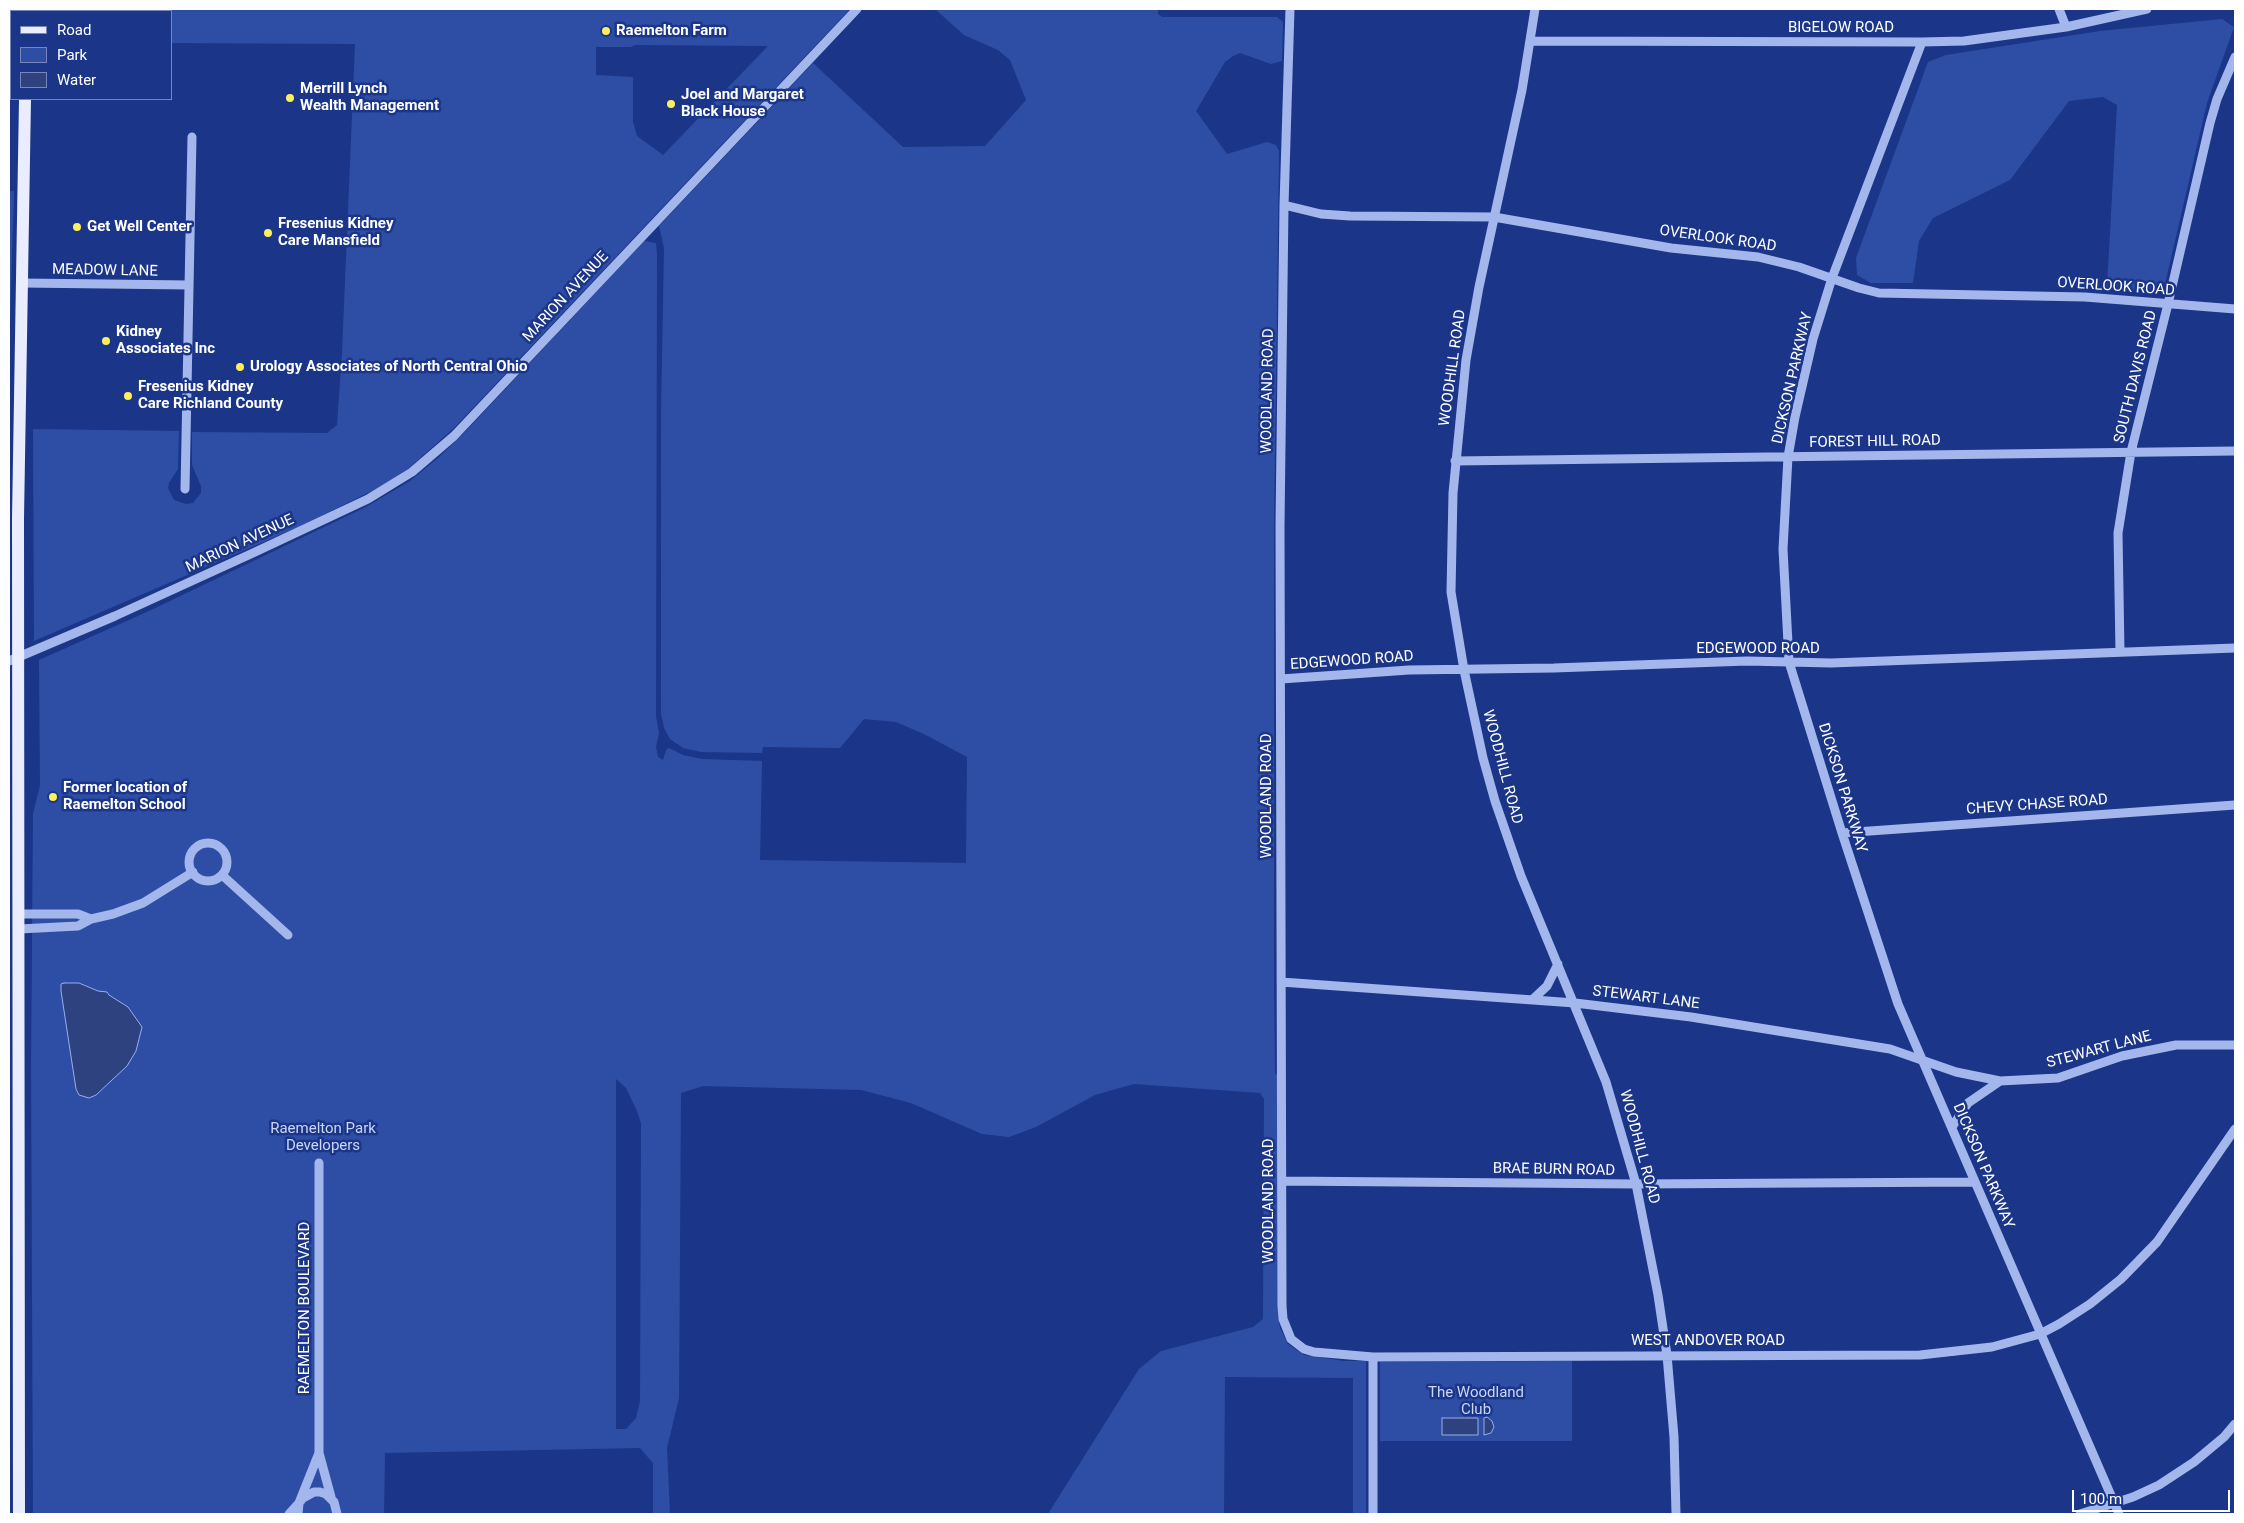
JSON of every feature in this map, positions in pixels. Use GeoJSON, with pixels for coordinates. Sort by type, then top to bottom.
{"type":"FeatureCollection","features":[{"type":"Feature","properties":{"kind":"main road"},"geometry":{"type":"LineString","coordinates":[[19,1514],[19,914],[14,659],[25,100]]}},
{"type":"Feature","properties":{"kind":"street","name":"MARION AVENUE"},"geometry":{"type":"LineString","coordinates":[[14,659],[116,616],[373,497],[412,472],[454,436],[857,9]]}},
{"type":"Feature","properties":{"kind":"street","name":"WOODLAND ROAD"},"geometry":{"type":"LineString","coordinates":[[1290,9],[1284,205],[1281,679],[1282,1306],[1287,1332],[1297,1345],[1314,1352],[1373,1357]]}},
{"type":"Feature","properties":{"kind":"street","name":"WOODHILL ROAD"},"geometry":{"type":"LineString","coordinates":[[1535,9],[1522,90],[1494,217],[1466,360],[1455,461],[1450,575],[1454,613],[1464,670],[1483,758],[1495,801],[1521,876],[1606,1082],[1636,1184],[1657,1288],[1667,1355],[1674,1437],[1676,1514]]}},
{"type":"Feature","properties":{"kind":"street"},"geometry":{"type":"LineString","coordinates":[[2060,9],[2066,27]]}},
{"type":"Feature","properties":{"kind":"street","name":"BIGELOW ROAD"},"geometry":{"type":"LineString","coordinates":[[1531,41],[1922,42],[1996,38],[2066,27],[2147,9]]}},
{"type":"Feature","properties":{"kind":"street","name":"DICKSON PARKWAY"},"geometry":{"type":"LineString","coordinates":[[1922,42],[1832,278],[1811,347],[1795,417],[1788,457],[1783,549],[1789,662],[1842,834],[1898,1004],[2119,1514]]}},
{"type":"Feature","properties":{"kind":"street","name":"SOUTH DAVIS ROAD"},"geometry":{"type":"LineString","coordinates":[[2120,652],[2118,533],[2131,452],[2210,123],[2217,99],[2235,56]]}},
{"type":"Feature","properties":{"kind":"street"},"geometry":{"type":"LineString","coordinates":[[185,489],[192,137]]}},
{"type":"Feature","properties":{"kind":"street","name":"OVERLOOK ROAD"},"geometry":{"type":"LineString","coordinates":[[1284,205],[1321,214],[1350,216],[1494,217],[1671,248],[1758,257],[1799,267],[1879,293],[2085,297],[2235,309]]}},
{"type":"Feature","properties":{"kind":"street","name":"MEADOW LANE"},"geometry":{"type":"LineString","coordinates":[[22,283],[189,285]]}},
{"type":"Feature","properties":{"kind":"street","name":"FOREST HILL ROAD"},"geometry":{"type":"LineString","coordinates":[[1455,461],[2235,451]]}},
{"type":"Feature","properties":{"kind":"street","name":"EDGEWOOD ROAD"},"geometry":{"type":"LineString","coordinates":[[1281,679],[1409,670],[1747,661],[1831,663],[2235,648]]}},
{"type":"Feature","properties":{"kind":"street","name":"CHEVY CHASE ROAD"},"geometry":{"type":"LineString","coordinates":[[1842,834],[2235,805]]}},
{"type":"Feature","properties":{"kind":"street"},"geometry":{"type":"LineString","coordinates":[[210,843],[221,848],[227,858],[222,875],[206,880],[201,879],[193,872],[190,867],[191,855],[198,846],[210,843]]}},
{"type":"Feature","properties":{"kind":"street"},"geometry":{"type":"LineString","coordinates":[[19,929],[78,926],[90,919],[113,914],[143,903],[193,872]]}},
{"type":"Feature","properties":{"kind":"street"},"geometry":{"type":"LineString","coordinates":[[222,875],[288,936]]}},
{"type":"Feature","properties":{"kind":"street"},"geometry":{"type":"LineString","coordinates":[[19,914],[78,914],[90,919]]}},
{"type":"Feature","properties":{"kind":"street"},"geometry":{"type":"LineString","coordinates":[[1532,1000],[1547,986],[1558,964]]}},
{"type":"Feature","properties":{"kind":"street","name":"STEWART LANE"},"geometry":{"type":"LineString","coordinates":[[1281,982],[1575,1003],[1748,1025],[1890,1049],[1956,1072],[2000,1081],[2058,1078],[2122,1056],[2154,1048],[2201,1044],[2235,1045]]}},
{"type":"Feature","properties":{"kind":"street"},"geometry":{"type":"LineString","coordinates":[[1952,1127],[1968,1103],[2000,1081]]}},
{"type":"Feature","properties":{"kind":"street","name":"WEST ANDOVER ROAD"},"geometry":{"type":"LineString","coordinates":[[1373,1357],[1920,1355],[1992,1347],[2040,1334],[2090,1304],[2140,1261],[2173,1221],[2235,1129]]}},
{"type":"Feature","properties":{"kind":"street","name":"RAEMELTON BOULEVARD"},"geometry":{"type":"LineString","coordinates":[[318,1163],[318,1453],[331,1497],[337,1506],[337,1514]]}},
{"type":"Feature","properties":{"kind":"street","name":"BRAE BURN ROAD"},"geometry":{"type":"LineString","coordinates":[[1283,1181],[1636,1184],[1975,1182]]}},
{"type":"Feature","properties":{"kind":"street"},"geometry":{"type":"LineString","coordinates":[[1373,1357],[1373,1514]]}},
{"type":"Feature","properties":{"kind":"street"},"geometry":{"type":"LineString","coordinates":[[2080,1514],[2150,1489],[2179,1472],[2208,1451],[2235,1424]]}},
{"type":"Feature","properties":{"kind":"street","name":"RAEMELTON BOULEVARD"},"geometry":{"type":"LineString","coordinates":[[289,1514],[300,1503],[318,1453]]}},
{"type":"Feature","properties":{"kind":"street"},"geometry":{"type":"LineString","coordinates":[[298,1514],[303,1498],[314,1492],[320,1492],[331,1497]]}},
{"type":"Feature","properties":{"kind":"green space"},"geometry":{"type":"Polygon","coordinates":[[[36,9],[850,9],[455,427],[409,468],[380,487],[296,528],[34,641],[33,429],[179,431],[178,469],[168,488],[174,500],[186,504],[193,503],[201,493],[201,486],[192,465],[192,432],[327,433],[337,425],[342,353],[355,44],[172,43],[172,10],[36,9]],[[635,45],[631,47],[596,47],[596,75],[633,77],[633,122],[637,136],[663,155],[768,46],[635,45]]]}},
{"type":"Feature","properties":{"kind":"green space","name":"Raemelton Park Developers"},"geometry":{"type":"Polygon","coordinates":[[[935,9],[1158,9],[1158,14],[1162,17],[1277,17],[1283,22],[1282,61],[1271,64],[1240,53],[1233,56],[1225,62],[1196,111],[1227,154],[1267,142],[1276,145],[1279,151],[1274,524],[1274,983],[1275,1074],[1278,1075],[1278,1316],[1280,1328],[1288,1344],[1304,1355],[1344,1361],[1366,1361],[1366,1514],[1353,1514],[1353,1378],[1225,1377],[1224,1514],[1048,1514],[1139,1369],[1161,1351],[1253,1327],[1263,1319],[1264,1099],[1260,1093],[1134,1084],[1095,1095],[1036,1127],[1009,1137],[982,1134],[911,1103],[861,1090],[703,1086],[681,1093],[679,1398],[667,1448],[670,1514],[653,1514],[653,1463],[640,1448],[385,1453],[384,1514],[33,1514],[31,1065],[33,814],[40,785],[39,660],[149,611],[366,507],[410,481],[465,432],[644,241],[656,243],[656,716],[659,733],[656,747],[658,757],[663,760],[666,750],[669,748],[683,755],[702,759],[762,761],[760,860],[966,863],[967,757],[924,734],[896,722],[864,719],[840,748],[763,747],[762,753],[701,752],[683,748],[670,739],[664,728],[661,713],[661,413],[664,248],[659,226],[813,63],[903,147],[985,146],[1026,100],[1010,60],[998,50],[964,35],[935,9]],[[616,1079],[616,1429],[626,1429],[636,1418],[640,1401],[641,1123],[626,1088],[616,1079]]]}},
{"type":"Feature","properties":{"kind":"green space"},"geometry":{"type":"Polygon","coordinates":[[[2222,19],[2234,27],[2207,103],[2165,284],[2156,293],[2107,287],[2117,105],[2103,97],[2069,101],[2010,180],[1933,218],[1919,241],[1913,283],[1871,283],[1857,275],[1856,258],[1928,62],[1946,55],[2100,31],[2222,19]]]}},
{"type":"Feature","properties":{"kind":"green space"},"geometry":{"type":"Polygon","coordinates":[[[9,191],[14,191],[9,357],[9,191]]]}},
{"type":"Feature","properties":{"kind":"green space","name":"The Woodland Club"},"geometry":{"type":"Polygon","coordinates":[[[1572,1361],[1572,1441],[1380,1441],[1380,1362],[1572,1361]]]}},
{"type":"Feature","properties":{"kind":"water"},"geometry":{"type":"Polygon","coordinates":[[[79,983],[98,991],[107,992],[128,1007],[142,1027],[136,1051],[127,1066],[96,1095],[89,1098],[79,1095],[76,1089],[61,991],[61,984],[79,983]]]}},
{"type":"Feature","properties":{"kind":"water"},"geometry":{"type":"Polygon","coordinates":[[[1487,1417],[1492,1421],[1494,1427],[1491,1433],[1484,1435],[1484,1418],[1487,1417]]]}},
{"type":"Feature","properties":{"kind":"water"},"geometry":{"type":"Polygon","coordinates":[[[1442,1418],[1478,1418],[1478,1435],[1442,1435],[1442,1418]]]}},
{"type":"Feature","properties":{"kind":"place","name":"Raemelton Farm"},"geometry":{"type":"Point","coordinates":[606,31]}},
{"type":"Feature","properties":{"kind":"place","name":"Merrill Lynch Wealth Management"},"geometry":{"type":"Point","coordinates":[290,98]}},
{"type":"Feature","properties":{"kind":"place","name":"Joel and Margaret Black House"},"geometry":{"type":"Point","coordinates":[671,104]}},
{"type":"Feature","properties":{"kind":"place","name":"Get Well Center"},"geometry":{"type":"Point","coordinates":[77,227]}},
{"type":"Feature","properties":{"kind":"place","name":"Fresenius Kidney Care Mansfield"},"geometry":{"type":"Point","coordinates":[268,233]}},
{"type":"Feature","properties":{"kind":"place","name":"Kidney Associates Inc"},"geometry":{"type":"Point","coordinates":[106,341]}},
{"type":"Feature","properties":{"kind":"place","name":"Urology Associates of North Central Ohio"},"geometry":{"type":"Point","coordinates":[240,367]}},
{"type":"Feature","properties":{"kind":"place","name":"Fresenius Kidney Care Richland County"},"geometry":{"type":"Point","coordinates":[128,396]}},
{"type":"Feature","properties":{"kind":"place","name":"Former location of Raemelton School"},"geometry":{"type":"Point","coordinates":[53,797]}}]}
